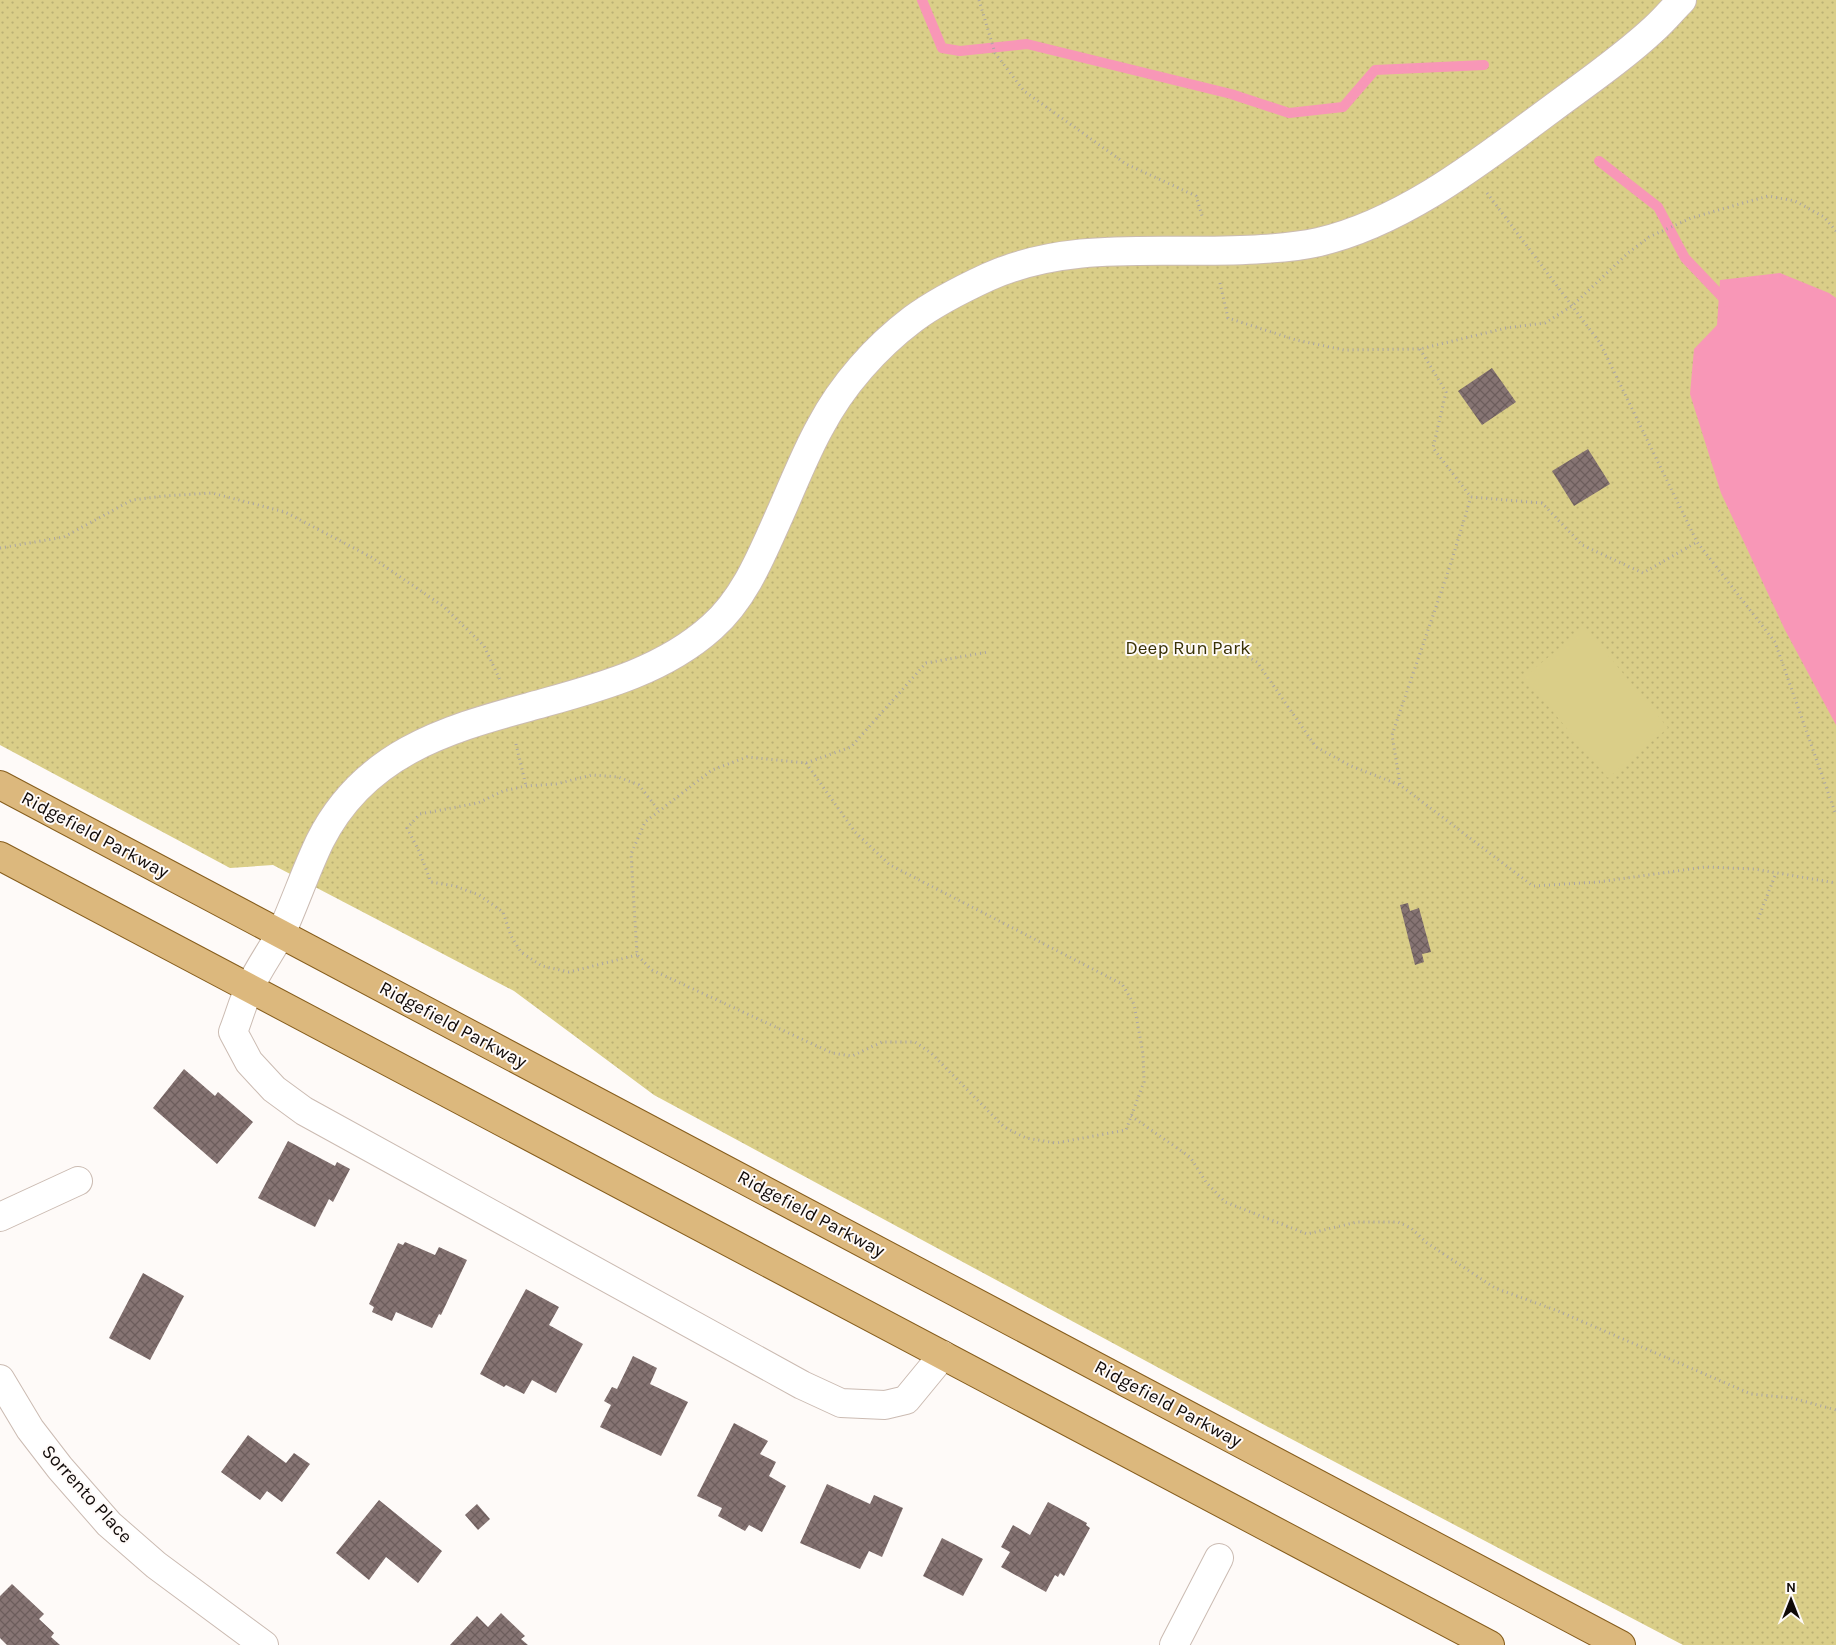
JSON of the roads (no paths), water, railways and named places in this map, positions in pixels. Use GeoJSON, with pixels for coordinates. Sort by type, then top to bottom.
{"type":"FeatureCollection","features":[{"type":"Feature","properties":{"kind":"main road","name":"Ridgefield Parkway"},"geometry":{"type":"LineString","coordinates":[[0,785],[1621,1645]]}},
{"type":"Feature","properties":{"kind":"main road"},"geometry":{"type":"LineString","coordinates":[[0,856],[1490,1645]]}},
{"type":"Feature","properties":{"kind":"street"},"geometry":{"type":"LineString","coordinates":[[943,1355],[906,1400],[885,1405],[841,1403],[802,1385],[304,1111],[274,1089],[249,1062],[233,1032],[249,989],[280,934],[321,839],[346,798],[374,772],[402,753],[444,733],[509,712],[595,689],[647,669],[688,647],[715,625],[737,601],[762,553],[820,426],[842,391],[877,351],[913,319],[953,294],[995,274],[1048,257],[1085,252],[1262,249],[1316,242],[1351,232],[1404,209],[1468,169],[1594,77],[1654,29],[1682,0]]}},
{"type":"Feature","properties":{"kind":"street"},"geometry":{"type":"LineString","coordinates":[[0,1217],[78,1180]]}},
{"type":"Feature","properties":{"kind":"street","name":"Sorrento Place"},"geometry":{"type":"LineString","coordinates":[[0,1380],[30,1429],[60,1468],[109,1524],[156,1565],[264,1645]]}},
{"type":"Feature","properties":{"kind":"street"},"geometry":{"type":"LineString","coordinates":[[1174,1645],[1220,1558]]}},
{"type":"Feature","properties":{"kind":"waterway"},"geometry":{"type":"LineString","coordinates":[[922,0],[942,48],[960,51],[1027,44],[1231,94],[1289,113],[1343,107],[1375,70],[1484,65]]}},
{"type":"Feature","properties":{"kind":"waterway"},"geometry":{"type":"LineString","coordinates":[[1599,161],[1658,207],[1685,258],[1727,302]]}},
{"type":"Feature","properties":{"kind":"park label","name":"Deep Run Park"},"geometry":{"type":"Point","coordinates":[1188,648]}}]}
